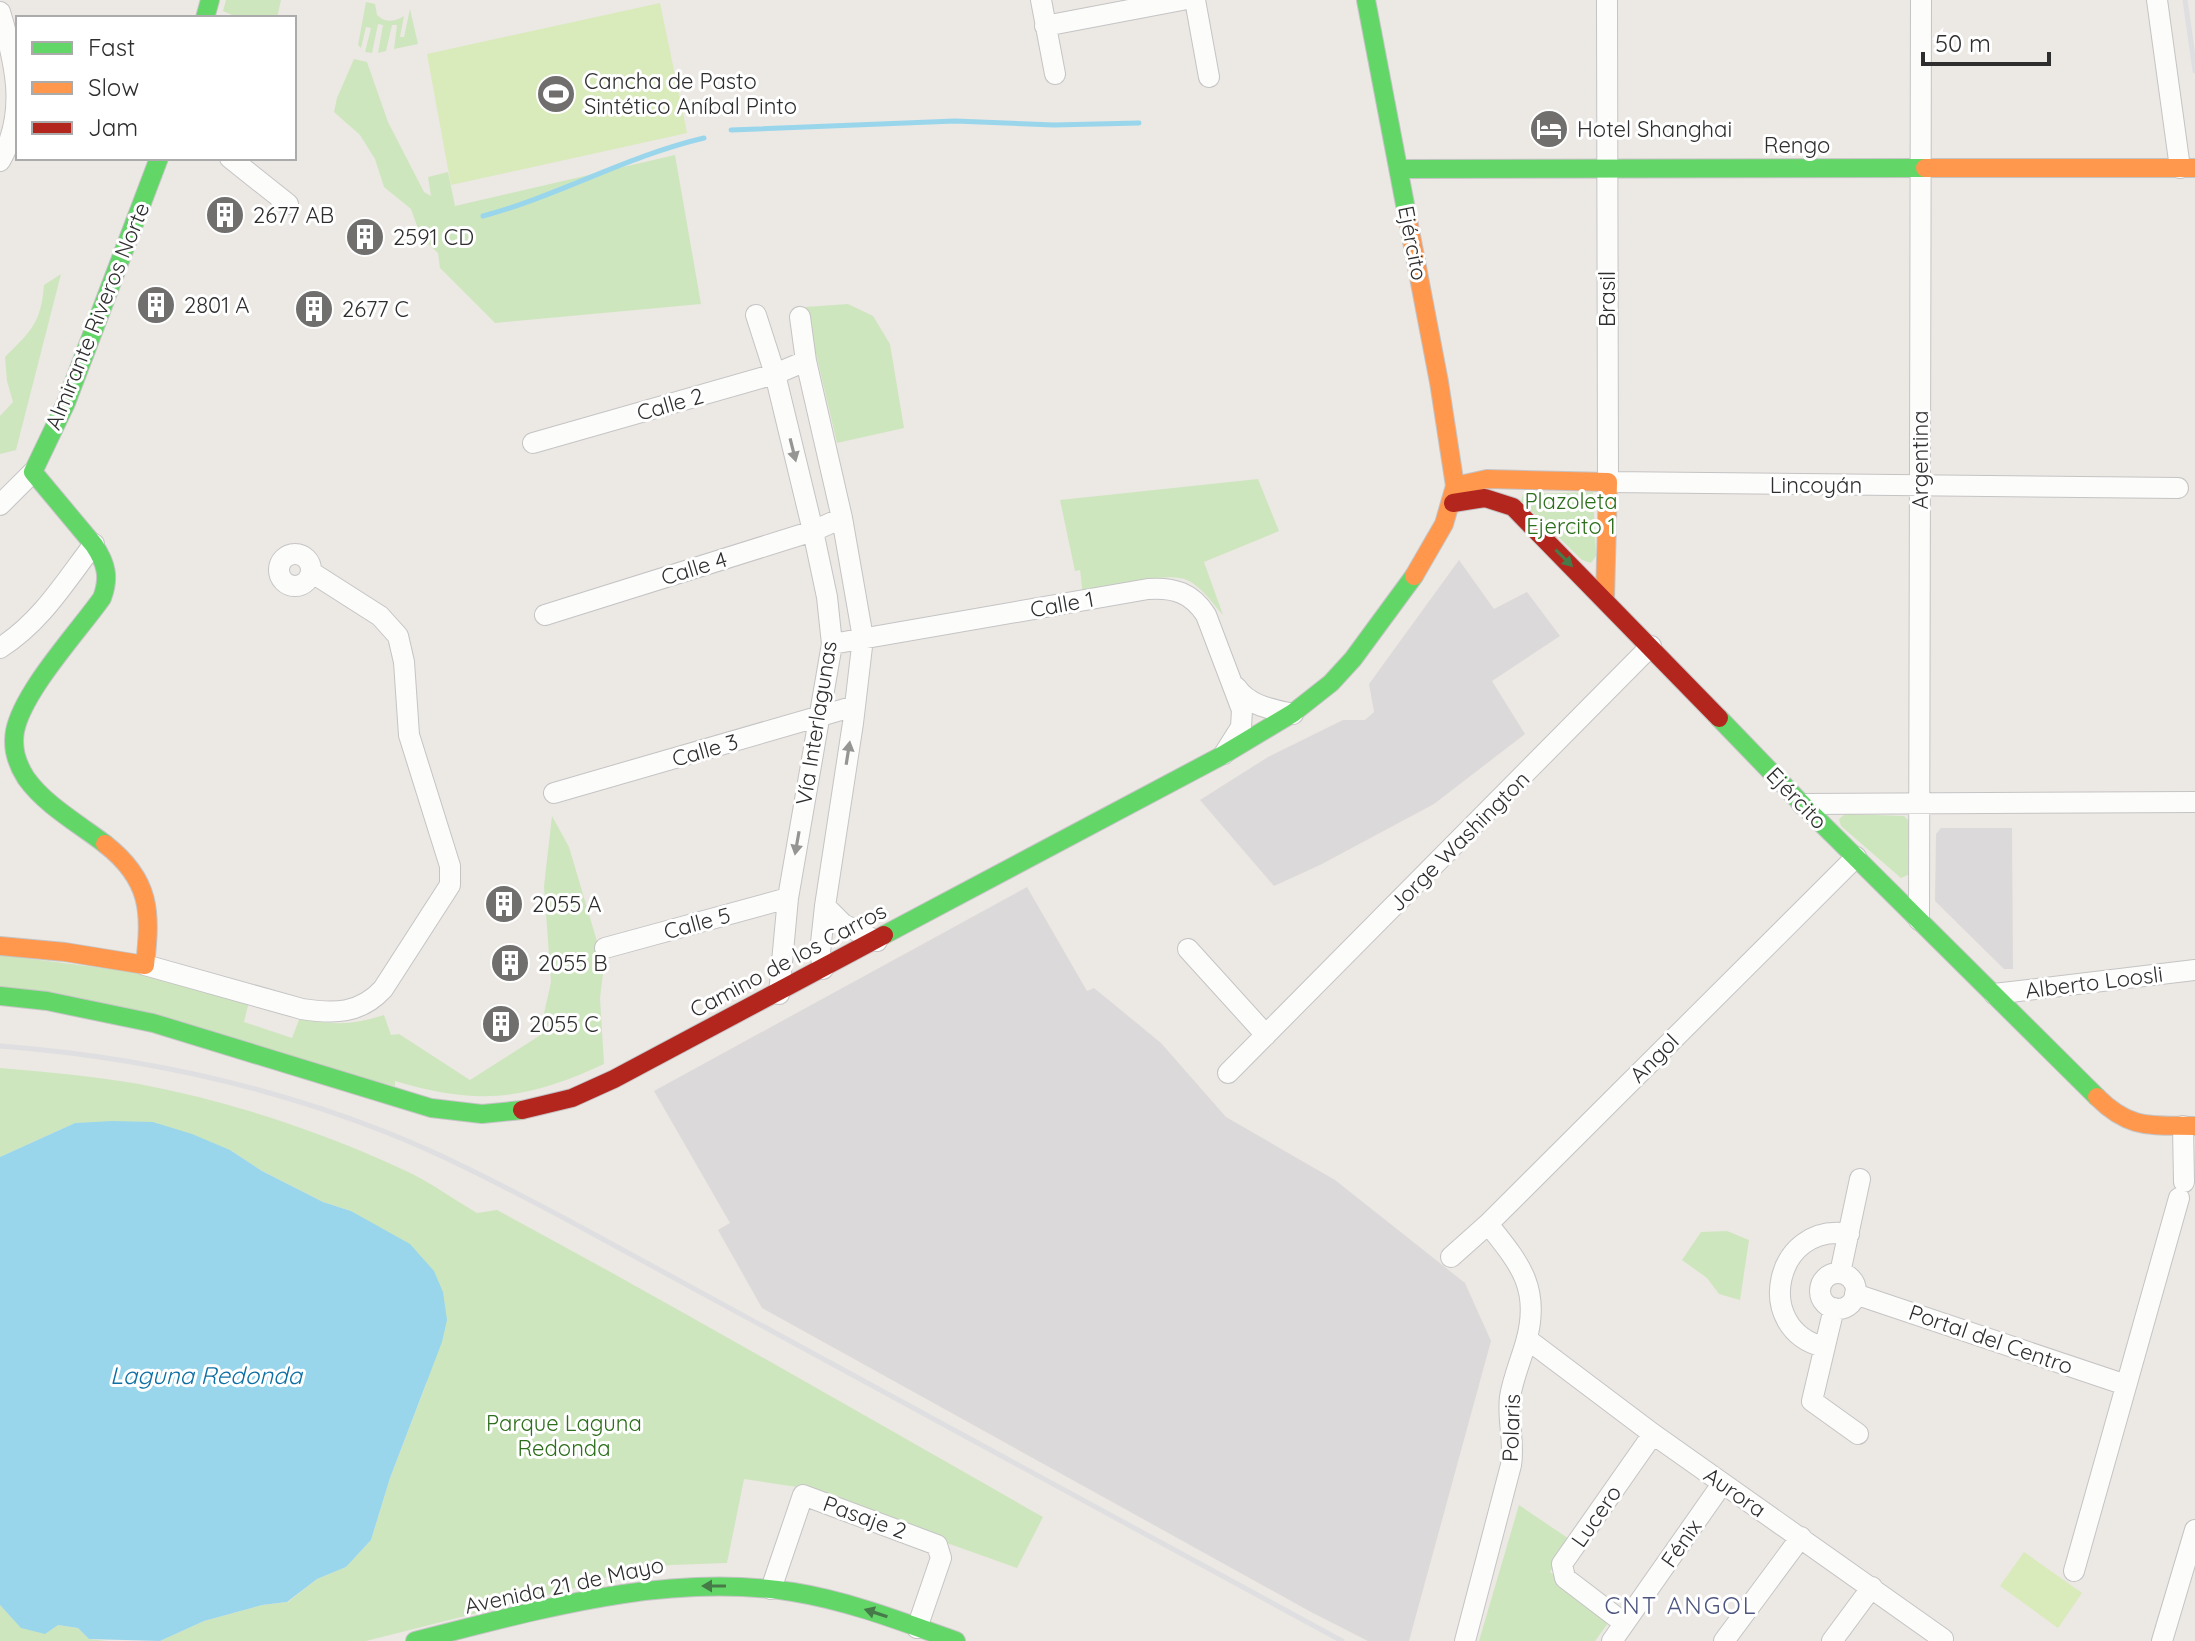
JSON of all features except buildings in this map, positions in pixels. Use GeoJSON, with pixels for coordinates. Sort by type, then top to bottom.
{"type":"FeatureCollection","features":[{"type":"Feature","properties":{"kind":"main road","name":"Ejército"},"geometry":{"type":"LineString","coordinates":[[1366,0],[1439,382],[1454,495],[1485,498],[1513,507],[1802,804],[2110,1110],[2132,1123],[2189,1126]]}},
{"type":"Feature","properties":{"kind":"main road","name":"Almirante Riveros Norte"},"geometry":{"type":"LineString","coordinates":[[33,472],[66,403],[158,160]]}},
{"type":"Feature","properties":{"kind":"main road","name":"Rengo"},"geometry":{"type":"LineString","coordinates":[[1399,169],[2188,168]]}},
{"type":"Feature","properties":{"kind":"main road"},"geometry":{"type":"LineString","coordinates":[[0,946],[88,955],[145,965],[149,921],[146,900],[134,872],[118,854],[34,788],[21,769],[14,745],[15,731],[28,701],[102,598],[108,577],[103,557],[94,544],[53,501],[33,472]]}},
{"type":"Feature","properties":{"kind":"main road","name":"Lincoyán"},"geometry":{"type":"LineString","coordinates":[[1454,495],[1487,479],[1608,482]]}},
{"type":"Feature","properties":{"kind":"main road","name":"Brasil"},"geometry":{"type":"LineString","coordinates":[[1605,599],[1608,482]]}},
{"type":"Feature","properties":{"kind":"main road","name":"Camino de los Carros"},"geometry":{"type":"LineString","coordinates":[[0,996],[47,1001],[153,1023],[413,1104],[456,1112],[500,1114],[552,1105],[593,1089],[779,994],[1223,755],[1293,714],[1330,684],[1365,644],[1428,555],[1454,495]]}},
{"type":"Feature","properties":{"kind":"main road","name":"Avenida 21 de Mayo"},"geometry":{"type":"LineString","coordinates":[[415,1641],[637,1590],[689,1586],[771,1589],[848,1604],[956,1641]]}},
{"type":"Feature","properties":{"kind":"main road","name":"Avenida 21 de Mayo"},"geometry":{"type":"LineString","coordinates":[[642,1610],[713,1604],[787,1610]]}},
{"type":"Feature","properties":{"kind":"street"},"geometry":{"type":"LineString","coordinates":[[1041,0],[1055,74]]}},
{"type":"Feature","properties":{"kind":"street"},"geometry":{"type":"LineString","coordinates":[[1045,26],[1182,0]]}},
{"type":"Feature","properties":{"kind":"street"},"geometry":{"type":"LineString","coordinates":[[1195,0],[1209,77]]}},
{"type":"Feature","properties":{"kind":"street","name":"Brasil"},"geometry":{"type":"LineString","coordinates":[[1607,0],[1608,482]]}},
{"type":"Feature","properties":{"kind":"street","name":"Argentina"},"geometry":{"type":"LineString","coordinates":[[1919,920],[1921,0]]}},
{"type":"Feature","properties":{"kind":"street"},"geometry":{"type":"LineString","coordinates":[[2157,0],[2188,168]]}},
{"type":"Feature","properties":{"kind":"street"},"geometry":{"type":"LineString","coordinates":[[0,12],[12,50],[16,85]]}},
{"type":"Feature","properties":{"kind":"street"},"geometry":{"type":"LineString","coordinates":[[0,161],[11,136],[16,112]]}},
{"type":"Feature","properties":{"kind":"street"},"geometry":{"type":"LineString","coordinates":[[233,160],[288,204]]}},
{"type":"Feature","properties":{"kind":"street","name":"Vía Interlagunas"},"geometry":{"type":"LineString","coordinates":[[756,315],[775,374],[813,531],[827,597],[832,644],[788,898],[779,994]]}},
{"type":"Feature","properties":{"kind":"street","name":"Vía Interlagunas"},"geometry":{"type":"LineString","coordinates":[[800,317],[806,361],[842,518],[863,638],[825,906],[820,952],[823,969]]}},
{"type":"Feature","properties":{"kind":"street","name":"Calle 2"},"geometry":{"type":"LineString","coordinates":[[533,443],[775,374],[806,361]]}},
{"type":"Feature","properties":{"kind":"street"},"geometry":{"type":"LineString","coordinates":[[0,505],[33,472]]}},
{"type":"Feature","properties":{"kind":"street","name":"Lincoyán"},"geometry":{"type":"LineString","coordinates":[[1608,482],[2178,488]]}},
{"type":"Feature","properties":{"kind":"street","name":"Calle 4"},"geometry":{"type":"LineString","coordinates":[[545,615],[813,531],[842,518]]}},
{"type":"Feature","properties":{"kind":"street"},"geometry":{"type":"LineString","coordinates":[[0,648],[20,635],[60,593],[94,544]]}},
{"type":"Feature","properties":{"kind":"street"},"geometry":{"type":"LineString","coordinates":[[145,965],[302,1009],[345,1012],[370,1002],[383,989],[448,889],[450,866],[409,735],[404,662],[398,636],[380,616],[311,572]]}},
{"type":"Feature","properties":{"kind":"street","name":"Calle 1"},"geometry":{"type":"LineString","coordinates":[[832,644],[1148,589],[1174,589],[1199,604],[1206,615],[1241,701],[1241,727],[1223,755]]}},
{"type":"Feature","properties":{"kind":"street","name":"Jorge Washington"},"geometry":{"type":"LineString","coordinates":[[1228,1073],[1651,646]]}},
{"type":"Feature","properties":{"kind":"street"},"geometry":{"type":"LineString","coordinates":[[1236,687],[1256,704],[1293,714]]}},
{"type":"Feature","properties":{"kind":"street","name":"Calle 3"},"geometry":{"type":"LineString","coordinates":[[554,793],[855,706]]}},
{"type":"Feature","properties":{"kind":"street"},"geometry":{"type":"LineString","coordinates":[[1802,804],[2195,802]]}},
{"type":"Feature","properties":{"kind":"street","name":"Angol"},"geometry":{"type":"LineString","coordinates":[[1451,1257],[1488,1224],[1856,857]]}},
{"type":"Feature","properties":{"kind":"street","name":"Calle 5"},"geometry":{"type":"LineString","coordinates":[[605,948],[788,898]]}},
{"type":"Feature","properties":{"kind":"street"},"geometry":{"type":"LineString","coordinates":[[825,906],[843,924],[877,941]]}},
{"type":"Feature","properties":{"kind":"street"},"geometry":{"type":"LineString","coordinates":[[1188,949],[1266,1035]]}},
{"type":"Feature","properties":{"kind":"street","name":"Alberto Loosli"},"geometry":{"type":"LineString","coordinates":[[1994,994],[2195,970]]}},
{"type":"Feature","properties":{"kind":"street"},"geometry":{"type":"LineString","coordinates":[[2074,1571],[2181,1190],[2189,1126]]}},
{"type":"Feature","properties":{"kind":"street"},"geometry":{"type":"LineString","coordinates":[[1840,1273],[1860,1179]]}},
{"type":"Feature","properties":{"kind":"street","name":"Polaris"},"geometry":{"type":"LineString","coordinates":[[1465,1641],[1511,1465],[1513,1437],[1510,1398],[1527,1339],[1531,1301],[1520,1264],[1488,1224]]}},
{"type":"Feature","properties":{"kind":"street"},"geometry":{"type":"LineString","coordinates":[[1824,1347],[1808,1341],[1791,1326],[1781,1303],[1781,1276],[1793,1253],[1803,1244],[1823,1234],[1849,1234]]}},
{"type":"Feature","properties":{"kind":"street"},"geometry":{"type":"LineString","coordinates":[[1840,1273],[1851,1279],[1855,1294],[1850,1304],[1834,1308],[1824,1301],[1821,1289],[1826,1278],[1840,1273]]}},
{"type":"Feature","properties":{"kind":"street","name":"Portal del Centro"},"geometry":{"type":"LineString","coordinates":[[1855,1294],[2126,1385]]}},
{"type":"Feature","properties":{"kind":"street"},"geometry":{"type":"LineString","coordinates":[[1834,1308],[1812,1401],[1858,1434]]}},
{"type":"Feature","properties":{"kind":"street","name":"Aurora"},"geometry":{"type":"LineString","coordinates":[[1527,1339],[1722,1484],[1872,1587],[1943,1639],[1941,1641]]}},
{"type":"Feature","properties":{"kind":"street","name":"Lucero"},"geometry":{"type":"LineString","coordinates":[[1624,1623],[1565,1578],[1562,1564],[1653,1434]]}},
{"type":"Feature","properties":{"kind":"street","name":"Fénix"},"geometry":{"type":"LineString","coordinates":[[1612,1641],[1722,1484]]}},
{"type":"Feature","properties":{"kind":"street","name":"Pasaje 2"},"geometry":{"type":"LineString","coordinates":[[771,1589],[803,1495],[937,1545],[941,1558],[917,1628]]}},
{"type":"Feature","properties":{"kind":"street"},"geometry":{"type":"LineString","coordinates":[[2162,1641],[2195,1530]]}},
{"type":"Feature","properties":{"kind":"street"},"geometry":{"type":"LineString","coordinates":[[1724,1641],[1801,1537]]}},
{"type":"Feature","properties":{"kind":"street"},"geometry":{"type":"LineString","coordinates":[[1832,1641],[1872,1587]]}},
{"type":"Feature","properties":{"kind":"shaded area"},"geometry":{"type":"Polygon","coordinates":[[[1459,560],[1494,609],[1527,592],[1560,636],[1492,681],[1525,734],[1434,804],[1274,886],[1200,800],[1268,757],[1343,720],[1365,720],[1374,712],[1369,684],[1459,560]]]}},
{"type":"Feature","properties":{"kind":"shaded area"},"geometry":{"type":"Polygon","coordinates":[[[1941,828],[2012,828],[2013,969],[2004,969],[1935,901],[1936,834],[1941,828]]]}},
{"type":"Feature","properties":{"kind":"shaded area"},"geometry":{"type":"Polygon","coordinates":[[[1027,887],[1087,991],[1094,988],[1161,1043],[1226,1117],[1335,1180],[1465,1283],[1491,1341],[1409,1641],[1368,1641],[1311,1612],[762,1308],[718,1230],[730,1223],[654,1091],[1027,887]]]}},
{"type":"Feature","properties":{"kind":"green space"},"geometry":{"type":"Polygon","coordinates":[[[226,0],[281,0],[277,16],[234,16],[223,11],[226,0]]]}},
{"type":"Feature","properties":{"kind":"green space"},"geometry":{"type":"Polygon","coordinates":[[[366,2],[375,4],[377,15],[383,19],[394,20],[404,16],[400,37],[404,37],[410,9],[418,44],[394,49],[397,25],[392,25],[386,51],[378,53],[383,25],[378,24],[372,53],[365,52],[371,28],[366,27],[361,48],[358,45],[366,2]]]}},
{"type":"Feature","properties":{"kind":"green space","name":"Cancha de Pasto Sintético Aníbal Pinto"},"geometry":{"type":"Polygon","coordinates":[[[660,3],[687,133],[451,185],[427,54],[660,3]]]}},
{"type":"Feature","properties":{"kind":"green space"},"geometry":{"type":"Polygon","coordinates":[[[354,59],[367,62],[388,122],[424,192],[431,196],[428,177],[448,172],[455,206],[675,155],[701,304],[495,323],[440,268],[438,253],[421,237],[411,209],[384,187],[375,159],[360,135],[334,112],[354,59]]]}},
{"type":"Feature","properties":{"kind":"green space"},"geometry":{"type":"Polygon","coordinates":[[[61,274],[16,450],[0,454],[0,416],[13,402],[5,357],[33,326],[44,285],[61,274]]]}},
{"type":"Feature","properties":{"kind":"green space"},"geometry":{"type":"Polygon","coordinates":[[[848,304],[873,316],[890,344],[904,428],[837,443],[805,307],[848,304]]]}},
{"type":"Feature","properties":{"kind":"green space"},"geometry":{"type":"Polygon","coordinates":[[[1258,479],[1279,531],[1204,562],[1223,615],[1198,587],[1177,578],[1151,579],[1083,596],[1080,570],[1075,571],[1060,500],[1258,479]]]}},
{"type":"Feature","properties":{"kind":"green space","name":"Plazoleta Ejercito 1"},"geometry":{"type":"Polygon","coordinates":[[[1593,492],[1596,556],[1591,563],[1582,560],[1521,501],[1523,494],[1593,492]]]}},
{"type":"Feature","properties":{"kind":"green space"},"geometry":{"type":"Polygon","coordinates":[[[1845,814],[1904,816],[1911,823],[1910,874],[1901,878],[1841,826],[1839,819],[1845,814]]]}},
{"type":"Feature","properties":{"kind":"green space"},"geometry":{"type":"Polygon","coordinates":[[[552,816],[569,847],[604,965],[600,998],[604,1064],[550,1085],[526,1092],[477,1096],[452,1094],[395,1081],[395,1086],[0,986],[0,955],[135,972],[249,1002],[244,1022],[292,1038],[300,1017],[342,1023],[384,1015],[391,1035],[399,1034],[470,1080],[539,1036],[551,982],[544,886],[552,816]]]}},
{"type":"Feature","properties":{"kind":"green space","name":"Parque Laguna Redonda"},"geometry":{"type":"Polygon","coordinates":[[[0,1068],[139,1084],[207,1099],[307,1130],[372,1156],[423,1179],[477,1213],[497,1210],[703,1323],[1043,1517],[1017,1568],[810,1489],[744,1479],[727,1563],[625,1571],[572,1589],[366,1641],[160,1641],[204,1621],[262,1605],[288,1602],[317,1579],[346,1567],[371,1540],[390,1478],[427,1382],[379,1228],[351,1211],[323,1202],[262,1171],[230,1150],[153,1122],[75,1123],[0,1157],[0,1068]]]}},
{"type":"Feature","properties":{"kind":"green space"},"geometry":{"type":"Polygon","coordinates":[[[1727,1231],[1749,1240],[1740,1300],[1719,1294],[1707,1278],[1682,1260],[1701,1232],[1727,1231]]]}},
{"type":"Feature","properties":{"kind":"green space"},"geometry":{"type":"Polygon","coordinates":[[[1519,1505],[1572,1541],[1550,1572],[1608,1617],[1609,1622],[1595,1641],[1479,1641],[1519,1505]]]}},
{"type":"Feature","properties":{"kind":"green space"},"geometry":{"type":"Polygon","coordinates":[[[2024,1552],[2082,1593],[2058,1628],[2000,1586],[2024,1552]]]}},
{"type":"Feature","properties":{"kind":"green space"},"geometry":{"type":"Polygon","coordinates":[[[0,1605],[22,1628],[58,1625],[78,1628],[89,1639],[107,1641],[0,1641],[0,1605]]]}},
{"type":"Feature","properties":{"kind":"water","name":"Laguna Redonda"},"geometry":{"type":"Polygon","coordinates":[[[153,1122],[192,1134],[230,1150],[262,1171],[323,1202],[351,1211],[410,1244],[434,1271],[443,1292],[447,1320],[442,1342],[390,1478],[371,1540],[346,1567],[317,1579],[287,1602],[262,1605],[204,1621],[160,1641],[89,1639],[78,1628],[58,1625],[45,1634],[21,1628],[0,1605],[0,1157],[75,1123],[153,1122]]]}},
{"type":"Feature","properties":{"kind":"waterway"},"geometry":{"type":"LineString","coordinates":[[731,130],[955,121],[1054,125],[1139,123]]}},
{"type":"Feature","properties":{"kind":"waterway"},"geometry":{"type":"LineString","coordinates":[[483,216],[648,155],[704,138]]}},
{"type":"Feature","properties":{"kind":"railway"},"geometry":{"type":"LineString","coordinates":[[2185,0],[2195,71]]}},
{"type":"Feature","properties":{"kind":"railway"},"geometry":{"type":"LineString","coordinates":[[0,1046],[98,1057],[195,1074],[337,1114],[429,1150],[564,1218],[1342,1641]]}},
{"type":"Feature","properties":{"kind":"traffic: fast"},"geometry":{"type":"LineString","coordinates":[[206,16],[210,0]]}},
{"type":"Feature","properties":{"kind":"traffic: fast"},"geometry":{"type":"LineString","coordinates":[[1366,0],[1408,220]]}},
{"type":"Feature","properties":{"kind":"traffic: fast"},"geometry":{"type":"LineString","coordinates":[[105,844],[34,788],[23,773],[15,749],[15,731],[29,698],[52,662],[102,598],[106,583],[104,564],[94,545],[33,472],[66,403],[158,160]]}},
{"type":"Feature","properties":{"kind":"traffic: fast"},"geometry":{"type":"LineString","coordinates":[[1399,169],[1925,168]]}},
{"type":"Feature","properties":{"kind":"traffic: fast"},"geometry":{"type":"LineString","coordinates":[[884,935],[1223,755],[1293,713],[1331,683],[1353,659],[1414,576]]}},
{"type":"Feature","properties":{"kind":"traffic: fast"},"geometry":{"type":"LineString","coordinates":[[1719,718],[2097,1097]]}},
{"type":"Feature","properties":{"kind":"traffic: fast"},"geometry":{"type":"LineString","coordinates":[[0,996],[47,1001],[153,1023],[431,1108],[482,1114],[522,1110]]}},
{"type":"Feature","properties":{"kind":"traffic: fast"},"geometry":{"type":"LineString","coordinates":[[415,1641],[602,1597],[697,1587],[745,1587],[814,1596],[876,1613],[956,1641]]}},
{"type":"Feature","properties":{"kind":"traffic: slow"},"geometry":{"type":"LineString","coordinates":[[1925,168],[2195,168]]}},
{"type":"Feature","properties":{"kind":"traffic: slow"},"geometry":{"type":"LineString","coordinates":[[1408,220],[1455,486],[1444,524],[1414,576]]}},
{"type":"Feature","properties":{"kind":"traffic: slow"},"geometry":{"type":"LineString","coordinates":[[1455,486],[1487,479],[1608,482],[1605,599]]}},
{"type":"Feature","properties":{"kind":"traffic: slow"},"geometry":{"type":"LineString","coordinates":[[0,946],[65,952],[145,965],[148,929],[144,898],[132,871],[105,844]]}},
{"type":"Feature","properties":{"kind":"traffic: slow"},"geometry":{"type":"LineString","coordinates":[[2097,1097],[2120,1115],[2142,1124],[2195,1126]]}},
{"type":"Feature","properties":{"kind":"traffic: jam"},"geometry":{"type":"LineString","coordinates":[[1453,503],[1485,498],[1513,507],[1719,718]]}},
{"type":"Feature","properties":{"kind":"traffic: jam"},"geometry":{"type":"LineString","coordinates":[[522,1110],[572,1098],[614,1079],[884,935]]}},
{"type":"Feature","properties":{"kind":"place","name":"Cancha de Pasto Sintético Aníbal Pinto"},"geometry":{"type":"Point","coordinates":[556,94]}},
{"type":"Feature","properties":{"kind":"place","name":"Hotel Shanghai"},"geometry":{"type":"Point","coordinates":[1549,129]}},
{"type":"Feature","properties":{"kind":"place","name":"2677 AB"},"geometry":{"type":"Point","coordinates":[225,215]}},
{"type":"Feature","properties":{"kind":"place","name":"2591 CD"},"geometry":{"type":"Point","coordinates":[365,237]}},
{"type":"Feature","properties":{"kind":"place","name":"2801 A"},"geometry":{"type":"Point","coordinates":[156,305]}},
{"type":"Feature","properties":{"kind":"place","name":"2677 C"},"geometry":{"type":"Point","coordinates":[314,309]}},
{"type":"Feature","properties":{"kind":"place","name":"2055 A"},"geometry":{"type":"Point","coordinates":[504,904]}},
{"type":"Feature","properties":{"kind":"place","name":"2055 B"},"geometry":{"type":"Point","coordinates":[510,963]}},
{"type":"Feature","properties":{"kind":"place","name":"2055 C"},"geometry":{"type":"Point","coordinates":[501,1024]}},
{"type":"Feature","properties":{"kind":"district","name":"CNT ANGOL"},"geometry":{"type":"Point","coordinates":[1681,1606]}}]}
